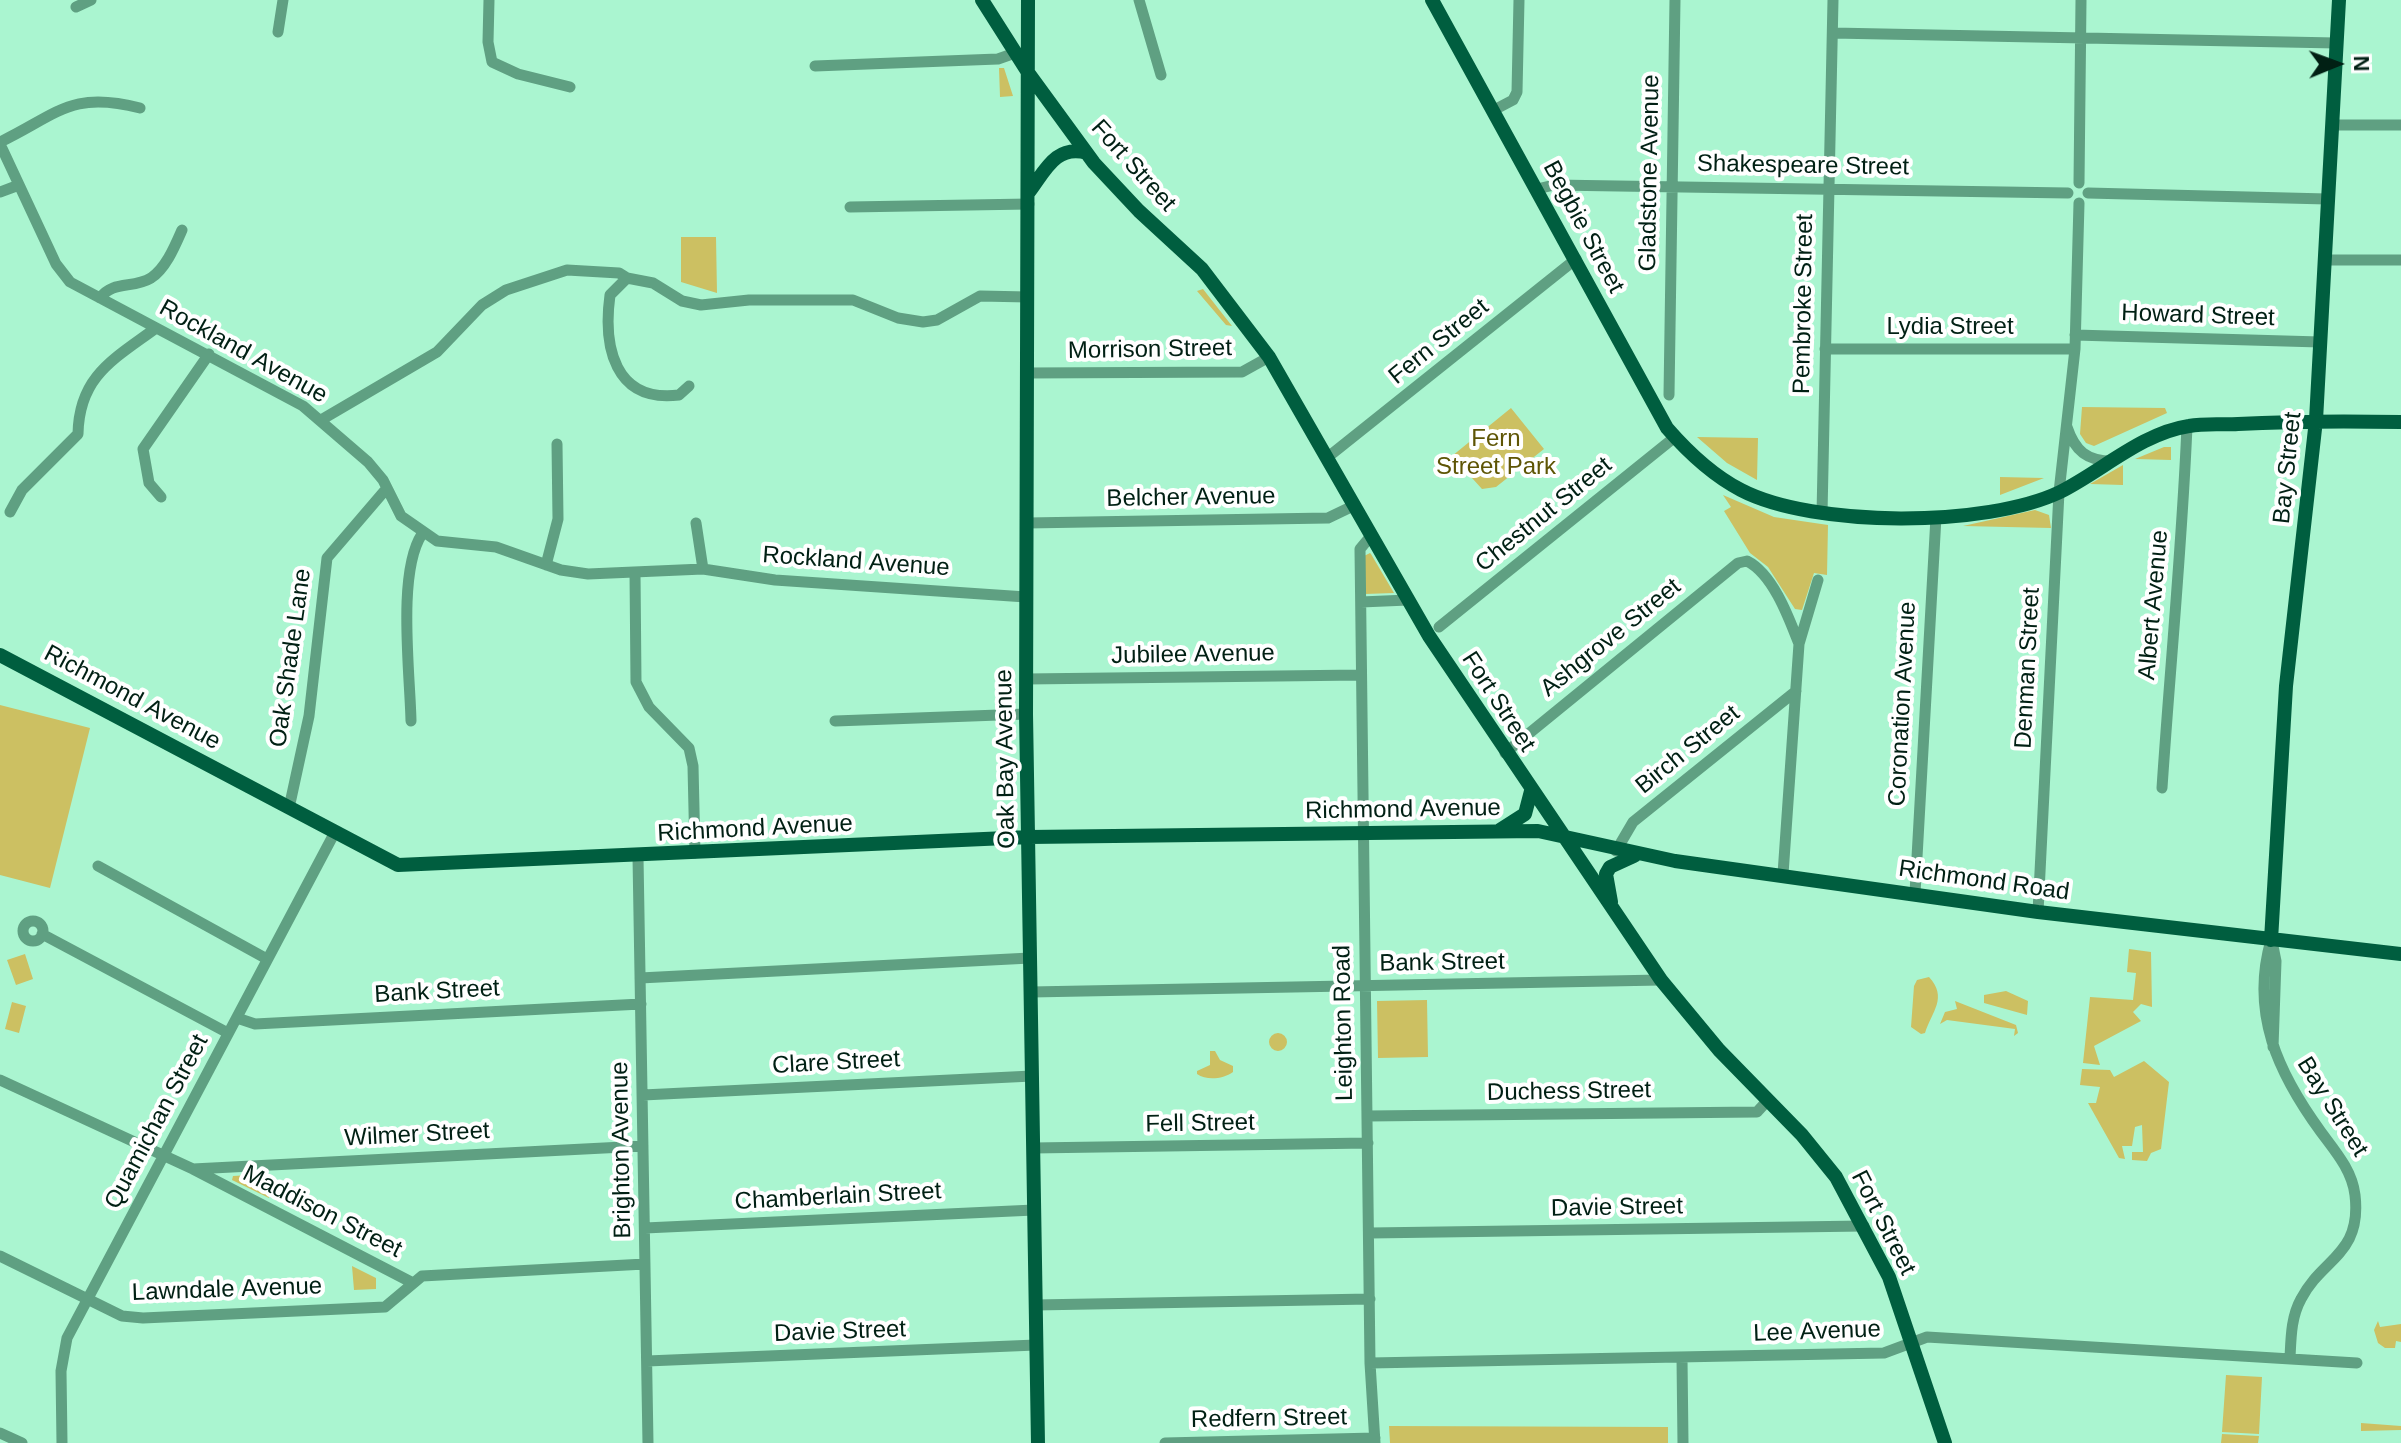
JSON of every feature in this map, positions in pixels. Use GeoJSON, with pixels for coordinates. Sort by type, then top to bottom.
{"type":"FeatureCollection","features":[{"type":"Feature","properties":{"kind":"main road","name":"Fort Street"},"geometry":{"type":"LineString","coordinates":[[982,0],[1029,74],[1087,153],[1139,211],[1202,269],[1269,357],[1408,600],[1505,753],[1661,980],[1820,1155],[1864,1226],[1889,1277],[1945,1443]]}},
{"type":"Feature","properties":{"kind":"main road","name":"Oak Bay Avenue"},"geometry":{"type":"LineString","coordinates":[[1028,0],[1026,714],[1038,1443]]}},
{"type":"Feature","properties":{"kind":"main road","name":"Begbie Street"},"geometry":{"type":"LineString","coordinates":[[1432,0],[1576,259],[1633,369],[1675,437],[1741,490],[1779,505],[1822,514],[1936,517],[2002,511],[2059,492],[2113,461],[2187,426]]}},
{"type":"Feature","properties":{"kind":"main road","name":"Bay Street"},"geometry":{"type":"LineString","coordinates":[[2271,940],[2286,686],[2316,420],[2339,0]]}},
{"type":"Feature","properties":{"kind":"main road"},"geometry":{"type":"LineString","coordinates":[[1029,198],[1056,155],[1076,149],[1087,153]]}},
{"type":"Feature","properties":{"kind":"main road"},"geometry":{"type":"LineString","coordinates":[[2187,426],[2316,420],[2401,422]]}},
{"type":"Feature","properties":{"kind":"main road","name":"Richmond Avenue"},"geometry":{"type":"LineString","coordinates":[[0,655],[398,865],[415,867],[1029,837],[1500,830],[1563,835]]}},
{"type":"Feature","properties":{"kind":"main road"},"geometry":{"type":"LineString","coordinates":[[1500,830],[1525,814],[1531,791]]}},
{"type":"Feature","properties":{"kind":"main road","name":"Richmond Road"},"geometry":{"type":"LineString","coordinates":[[1563,835],[1636,855],[2038,912],[2401,954]]}},
{"type":"Feature","properties":{"kind":"main road"},"geometry":{"type":"LineString","coordinates":[[1612,911],[1606,874],[1618,861],[1636,855]]}},
{"type":"Feature","properties":{"kind":"street"},"geometry":{"type":"LineString","coordinates":[[76,7],[91,0]]}},
{"type":"Feature","properties":{"kind":"street"},"geometry":{"type":"LineString","coordinates":[[278,32],[283,0]]}},
{"type":"Feature","properties":{"kind":"street"},"geometry":{"type":"LineString","coordinates":[[488,0],[488,42],[492,62],[518,74],[570,87]]}},
{"type":"Feature","properties":{"kind":"street"},"geometry":{"type":"LineString","coordinates":[[1139,0],[1161,75]]}},
{"type":"Feature","properties":{"kind":"street"},"geometry":{"type":"LineString","coordinates":[[1494,110],[1513,100],[1517,92],[1519,0]]}},
{"type":"Feature","properties":{"kind":"street","name":"Gladstone Avenue"},"geometry":{"type":"LineString","coordinates":[[1669,395],[1675,0]]}},
{"type":"Feature","properties":{"kind":"street","name":"Pembroke Street"},"geometry":{"type":"LineString","coordinates":[[1822,514],[1833,0]]}},
{"type":"Feature","properties":{"kind":"street"},"geometry":{"type":"LineString","coordinates":[[2081,0],[2079,183],[2088,193],[2327,199]]}},
{"type":"Feature","properties":{"kind":"street"},"geometry":{"type":"LineString","coordinates":[[1833,33],[2336,43]]}},
{"type":"Feature","properties":{"kind":"street"},"geometry":{"type":"LineString","coordinates":[[815,66],[998,59],[1015,53]]}},
{"type":"Feature","properties":{"kind":"street"},"geometry":{"type":"LineString","coordinates":[[0,143],[75,103],[107,99],[140,108]]}},
{"type":"Feature","properties":{"kind":"street"},"geometry":{"type":"LineString","coordinates":[[2332,125],[2401,125]]}},
{"type":"Feature","properties":{"kind":"street","name":"Rockland Avenue"},"geometry":{"type":"LineString","coordinates":[[0,143],[56,264],[70,282],[303,406],[368,462],[387,488],[401,516],[422,534],[452,545],[496,547],[546,565],[588,574],[703,569],[775,580],[1026,597]]}},
{"type":"Feature","properties":{"kind":"street"},"geometry":{"type":"LineString","coordinates":[[2079,183],[2072,185],[2068,193],[2072,200],[2079,203],[2088,193]]}},
{"type":"Feature","properties":{"kind":"street"},"geometry":{"type":"LineString","coordinates":[[0,192],[19,185]]}},
{"type":"Feature","properties":{"kind":"street","name":"Shakespeare Street"},"geometry":{"type":"LineString","coordinates":[[1537,189],[1554,185],[1672,185],[2068,193]]}},
{"type":"Feature","properties":{"kind":"street"},"geometry":{"type":"LineString","coordinates":[[850,207],[1029,198]]}},
{"type":"Feature","properties":{"kind":"street","name":"Denman Street"},"geometry":{"type":"LineString","coordinates":[[2038,912],[2059,492],[2075,349],[2079,203]]}},
{"type":"Feature","properties":{"kind":"street"},"geometry":{"type":"LineString","coordinates":[[100,298],[112,286],[149,279],[159,271],[182,230]]}},
{"type":"Feature","properties":{"kind":"street","name":"Fern Street"},"geometry":{"type":"LineString","coordinates":[[1328,457],[1576,259]]}},
{"type":"Feature","properties":{"kind":"street"},"geometry":{"type":"LineString","coordinates":[[2324,260],[2401,260]]}},
{"type":"Feature","properties":{"kind":"street"},"geometry":{"type":"LineString","coordinates":[[321,420],[437,352],[482,305],[506,290],[567,270],[619,273],[627,278],[653,283],[682,301],[701,305],[749,300],[853,300],[898,318],[923,322],[937,320],[980,296],[1028,297]]}},
{"type":"Feature","properties":{"kind":"street"},"geometry":{"type":"LineString","coordinates":[[627,278],[610,295],[611,357],[622,376],[648,392],[679,395],[689,386]]}},
{"type":"Feature","properties":{"kind":"street"},"geometry":{"type":"LineString","coordinates":[[10,512],[22,490],[78,434],[78,406],[104,365],[156,328]]}},
{"type":"Feature","properties":{"kind":"street","name":"Howard Street"},"geometry":{"type":"LineString","coordinates":[[2075,335],[2320,342]]}},
{"type":"Feature","properties":{"kind":"street","name":"Lydia Street"},"geometry":{"type":"LineString","coordinates":[[1825,349],[2075,349]]}},
{"type":"Feature","properties":{"kind":"street"},"geometry":{"type":"LineString","coordinates":[[161,497],[149,483],[143,449],[209,354]]}},
{"type":"Feature","properties":{"kind":"street","name":"Morrison Street"},"geometry":{"type":"LineString","coordinates":[[1027,373],[1242,372],[1269,357]]}},
{"type":"Feature","properties":{"kind":"street","name":"Albert Avenue"},"geometry":{"type":"LineString","coordinates":[[2162,788],[2174,609],[2181,575],[2187,426]]}},
{"type":"Feature","properties":{"kind":"street"},"geometry":{"type":"LineString","coordinates":[[2066,427],[2080,452],[2097,461],[2113,461]]}},
{"type":"Feature","properties":{"kind":"street","name":"Chestnut Street"},"geometry":{"type":"LineString","coordinates":[[1439,627],[1675,437]]}},
{"type":"Feature","properties":{"kind":"street"},"geometry":{"type":"LineString","coordinates":[[546,565],[558,519],[557,444]]}},
{"type":"Feature","properties":{"kind":"street","name":"Oak Shade Lane"},"geometry":{"type":"LineString","coordinates":[[289,808],[309,716],[327,558],[387,488]]}},
{"type":"Feature","properties":{"kind":"street","name":"Belcher Avenue"},"geometry":{"type":"LineString","coordinates":[[1027,523],[1328,518],[1353,506]]}},
{"type":"Feature","properties":{"kind":"street","name":"Coronation Avenue"},"geometry":{"type":"LineString","coordinates":[[1915,893],[1936,517]]}},
{"type":"Feature","properties":{"kind":"street"},"geometry":{"type":"LineString","coordinates":[[696,523],[703,569]]}},
{"type":"Feature","properties":{"kind":"street"},"geometry":{"type":"LineString","coordinates":[[411,721],[407,600],[413,547],[422,534]]}},
{"type":"Feature","properties":{"kind":"street","name":"Leighton Road"},"geometry":{"type":"LineString","coordinates":[[1370,537],[1360,549],[1370,1363],[1375,1441]]}},
{"type":"Feature","properties":{"kind":"street","name":"Ashgrove Street"},"geometry":{"type":"LineString","coordinates":[[1505,753],[1738,563],[1747,561],[1757,566],[1788,615],[1799,644]]}},
{"type":"Feature","properties":{"kind":"street"},"geometry":{"type":"LineString","coordinates":[[635,572],[636,682],[649,707],[689,748],[693,766],[695,853]]}},
{"type":"Feature","properties":{"kind":"street"},"geometry":{"type":"LineString","coordinates":[[1783,874],[1799,644],[1818,580]]}},
{"type":"Feature","properties":{"kind":"street"},"geometry":{"type":"LineString","coordinates":[[1361,602],[1408,600]]}},
{"type":"Feature","properties":{"kind":"street","name":"Jubilee Avenue"},"geometry":{"type":"LineString","coordinates":[[1026,679],[1361,675]]}},
{"type":"Feature","properties":{"kind":"street","name":"Birch Street"},"geometry":{"type":"LineString","coordinates":[[1616,851],[1633,822],[1796,691]]}},
{"type":"Feature","properties":{"kind":"street"},"geometry":{"type":"LineString","coordinates":[[835,721],[1026,714]]}},
{"type":"Feature","properties":{"kind":"street","name":"Quamichan Street"},"geometry":{"type":"LineString","coordinates":[[62,1443],[62,1352],[335,832]]}},
{"type":"Feature","properties":{"kind":"street","name":"Brighton Avenue"},"geometry":{"type":"LineString","coordinates":[[638,857],[648,1443]]}},
{"type":"Feature","properties":{"kind":"street"},"geometry":{"type":"LineString","coordinates":[[98,866],[267,959]]}},
{"type":"Feature","properties":{"kind":"street"},"geometry":{"type":"LineString","coordinates":[[42,934],[228,1033]]}},
{"type":"Feature","properties":{"kind":"street","name":"Bay Street"},"geometry":{"type":"LineString","coordinates":[[2271,940],[2276,961],[2273,1052],[2291,1089],[2344,1163],[2353,1183],[2356,1208],[2347,1245],[2300,1300],[2291,1329],[2290,1358]]}},
{"type":"Feature","properties":{"kind":"street"},"geometry":{"type":"LineString","coordinates":[[640,978],[1030,958]]}},
{"type":"Feature","properties":{"kind":"street","name":"Bank Street"},"geometry":{"type":"LineString","coordinates":[[1031,992],[1661,980]]}},
{"type":"Feature","properties":{"kind":"street","name":"Bank Street"},"geometry":{"type":"LineString","coordinates":[[237,1018],[255,1024],[641,1004]]}},
{"type":"Feature","properties":{"kind":"street","name":"Clare Street"},"geometry":{"type":"LineString","coordinates":[[643,1095],[1032,1076]]}},
{"type":"Feature","properties":{"kind":"street","name":"Maddison Street"},"geometry":{"type":"LineString","coordinates":[[0,1080],[193,1169],[411,1282],[432,1274],[645,1264]]}},
{"type":"Feature","properties":{"kind":"street","name":"Duchess Street"},"geometry":{"type":"LineString","coordinates":[[1367,1116],[1757,1112],[1768,1100]]}},
{"type":"Feature","properties":{"kind":"street","name":"Fell Street"},"geometry":{"type":"LineString","coordinates":[[1033,1148],[1368,1143]]}},
{"type":"Feature","properties":{"kind":"street","name":"Wilmer Street"},"geometry":{"type":"LineString","coordinates":[[193,1169],[643,1146]]}},
{"type":"Feature","properties":{"kind":"street","name":"Chamberlain Street"},"geometry":{"type":"LineString","coordinates":[[645,1228],[1034,1210]]}},
{"type":"Feature","properties":{"kind":"street","name":"Davie Street"},"geometry":{"type":"LineString","coordinates":[[1370,1233],[1864,1226]]}},
{"type":"Feature","properties":{"kind":"street","name":"Lawndale Avenue"},"geometry":{"type":"LineString","coordinates":[[0,1256],[122,1316],[143,1318],[385,1307],[411,1282]]}},
{"type":"Feature","properties":{"kind":"street"},"geometry":{"type":"LineString","coordinates":[[1035,1305],[1370,1299]]}},
{"type":"Feature","properties":{"kind":"street","name":"Lee Avenue"},"geometry":{"type":"LineString","coordinates":[[1370,1363],[1884,1353],[1927,1337],[2357,1363]]}},
{"type":"Feature","properties":{"kind":"street","name":"Davie Street"},"geometry":{"type":"LineString","coordinates":[[647,1361],[1036,1345]]}},
{"type":"Feature","properties":{"kind":"street"},"geometry":{"type":"LineString","coordinates":[[1682,1358],[1683,1443]]}},
{"type":"Feature","properties":{"kind":"street"},"geometry":{"type":"LineString","coordinates":[[0,1433],[22,1443]]}},
{"type":"Feature","properties":{"kind":"street","name":"Redfern Street"},"geometry":{"type":"LineString","coordinates":[[1165,1443],[1375,1441]]}},
{"type":"Feature","properties":{"kind":"green space"},"geometry":{"type":"Polygon","coordinates":[[[999,68],[1004,68],[1013,96],[1000,97],[999,68]]]}},
{"type":"Feature","properties":{"kind":"green space"},"geometry":{"type":"Polygon","coordinates":[[[681,237],[716,237],[717,293],[681,282],[681,237]]]}},
{"type":"Feature","properties":{"kind":"green space"},"geometry":{"type":"Polygon","coordinates":[[[1203,289],[1232,326],[1226,325],[1197,291],[1203,289]]]}},
{"type":"Feature","properties":{"kind":"green space"},"geometry":{"type":"Polygon","coordinates":[[[2082,407],[2165,408],[2167,413],[2094,446],[2086,443],[2080,434],[2082,407]]]}},
{"type":"Feature","properties":{"kind":"green space","name":"Fern Street Park"},"geometry":{"type":"Polygon","coordinates":[[[1511,408],[1544,449],[1496,487],[1482,489],[1452,456],[1511,408]]]}},
{"type":"Feature","properties":{"kind":"green space"},"geometry":{"type":"Polygon","coordinates":[[[1697,437],[1758,438],[1757,480],[1727,463],[1697,437]]]}},
{"type":"Feature","properties":{"kind":"green space"},"geometry":{"type":"Polygon","coordinates":[[[2171,447],[2171,460],[2135,459],[2171,447]]]}},
{"type":"Feature","properties":{"kind":"green space"},"geometry":{"type":"Polygon","coordinates":[[[2123,465],[2123,485],[2090,484],[2123,465]]]}},
{"type":"Feature","properties":{"kind":"green space"},"geometry":{"type":"Polygon","coordinates":[[[2000,477],[2044,478],[2000,495],[2000,477]]]}},
{"type":"Feature","properties":{"kind":"green space"},"geometry":{"type":"Polygon","coordinates":[[[1723,495],[1774,517],[1828,525],[1827,575],[1814,573],[1802,610],[1795,609],[1768,567],[1750,553],[1724,511],[1731,507],[1723,495]]]}},
{"type":"Feature","properties":{"kind":"green space"},"geometry":{"type":"Polygon","coordinates":[[[2035,510],[2049,515],[2051,528],[1963,526],[2035,510]]]}},
{"type":"Feature","properties":{"kind":"green space"},"geometry":{"type":"Polygon","coordinates":[[[1370,553],[1394,593],[1365,594],[1364,556],[1370,553]]]}},
{"type":"Feature","properties":{"kind":"green space"},"geometry":{"type":"Polygon","coordinates":[[[0,705],[90,728],[50,888],[0,875],[0,705]]]}},
{"type":"Feature","properties":{"kind":"green space"},"geometry":{"type":"Polygon","coordinates":[[[2129,949],[2151,952],[2152,1007],[2141,1004],[2133,1012],[2141,1021],[2094,1046],[2100,1065],[2083,1063],[2090,997],[2133,1000],[2136,973],[2127,972],[2129,949]]]}},
{"type":"Feature","properties":{"kind":"green space"},"geometry":{"type":"Polygon","coordinates":[[[25,954],[33,979],[16,985],[7,960],[25,954]]]}},
{"type":"Feature","properties":{"kind":"green space"},"geometry":{"type":"Polygon","coordinates":[[[1929,977],[1938,998],[1925,1033],[1921,1034],[1911,1027],[1914,986],[1917,980],[1929,977]]]}},
{"type":"Feature","properties":{"kind":"green space"},"geometry":{"type":"Polygon","coordinates":[[[2006,991],[2028,1001],[2027,1015],[1984,1003],[1984,995],[2006,991]]]}},
{"type":"Feature","properties":{"kind":"green space"},"geometry":{"type":"Polygon","coordinates":[[[1427,1000],[1428,1057],[1378,1058],[1377,1001],[1427,1000]]]}},
{"type":"Feature","properties":{"kind":"green space"},"geometry":{"type":"Polygon","coordinates":[[[1955,1001],[2016,1025],[2018,1033],[2014,1036],[2015,1029],[1947,1020],[1940,1024],[1945,1012],[1957,1009],[1955,1001]]]}},
{"type":"Feature","properties":{"kind":"green space"},"geometry":{"type":"Polygon","coordinates":[[[12,1002],[26,1006],[19,1033],[5,1029],[12,1002]]]}},
{"type":"Feature","properties":{"kind":"green space"},"geometry":{"type":"Polygon","coordinates":[[[1274,1033],[1282,1033],[1287,1042],[1285,1049],[1274,1051],[1269,1046],[1269,1038],[1274,1033]]]}},
{"type":"Feature","properties":{"kind":"green space"},"geometry":{"type":"Polygon","coordinates":[[[1210,1051],[1215,1051],[1220,1060],[1233,1066],[1233,1072],[1215,1078],[1197,1074],[1197,1071],[1210,1065],[1210,1051]]]}},
{"type":"Feature","properties":{"kind":"green space"},"geometry":{"type":"Polygon","coordinates":[[[2144,1061],[2169,1082],[2161,1149],[2151,1153],[2147,1161],[2132,1160],[2132,1152],[2143,1152],[2142,1125],[2135,1127],[2132,1146],[2122,1146],[2125,1159],[2119,1158],[2088,1103],[2096,1103],[2100,1087],[2080,1085],[2082,1069],[2110,1070],[2114,1077],[2144,1061]]]}},
{"type":"Feature","properties":{"kind":"green space"},"geometry":{"type":"Polygon","coordinates":[[[268,1174],[269,1198],[232,1180],[233,1176],[268,1174]]]}},
{"type":"Feature","properties":{"kind":"green space"},"geometry":{"type":"Polygon","coordinates":[[[352,1266],[376,1278],[376,1289],[354,1290],[352,1266]]]}},
{"type":"Feature","properties":{"kind":"green space"},"geometry":{"type":"Polygon","coordinates":[[[2378,1321],[2380,1327],[2401,1324],[2401,1342],[2396,1341],[2395,1348],[2385,1348],[2378,1343],[2374,1330],[2378,1321]]]}},
{"type":"Feature","properties":{"kind":"green space"},"geometry":{"type":"Polygon","coordinates":[[[2226,1375],[2262,1377],[2259,1434],[2222,1432],[2226,1375]]]}},
{"type":"Feature","properties":{"kind":"green space"},"geometry":{"type":"Polygon","coordinates":[[[2361,1423],[2401,1426],[2401,1430],[2361,1431],[2361,1423]]]}},
{"type":"Feature","properties":{"kind":"green space"},"geometry":{"type":"Polygon","coordinates":[[[1389,1426],[1668,1427],[1668,1443],[1390,1443],[1389,1426]]]}},
{"type":"Feature","properties":{"kind":"green space"},"geometry":{"type":"Polygon","coordinates":[[[2222,1434],[2259,1436],[2258,1443],[2221,1443],[2222,1434]]]}}]}
